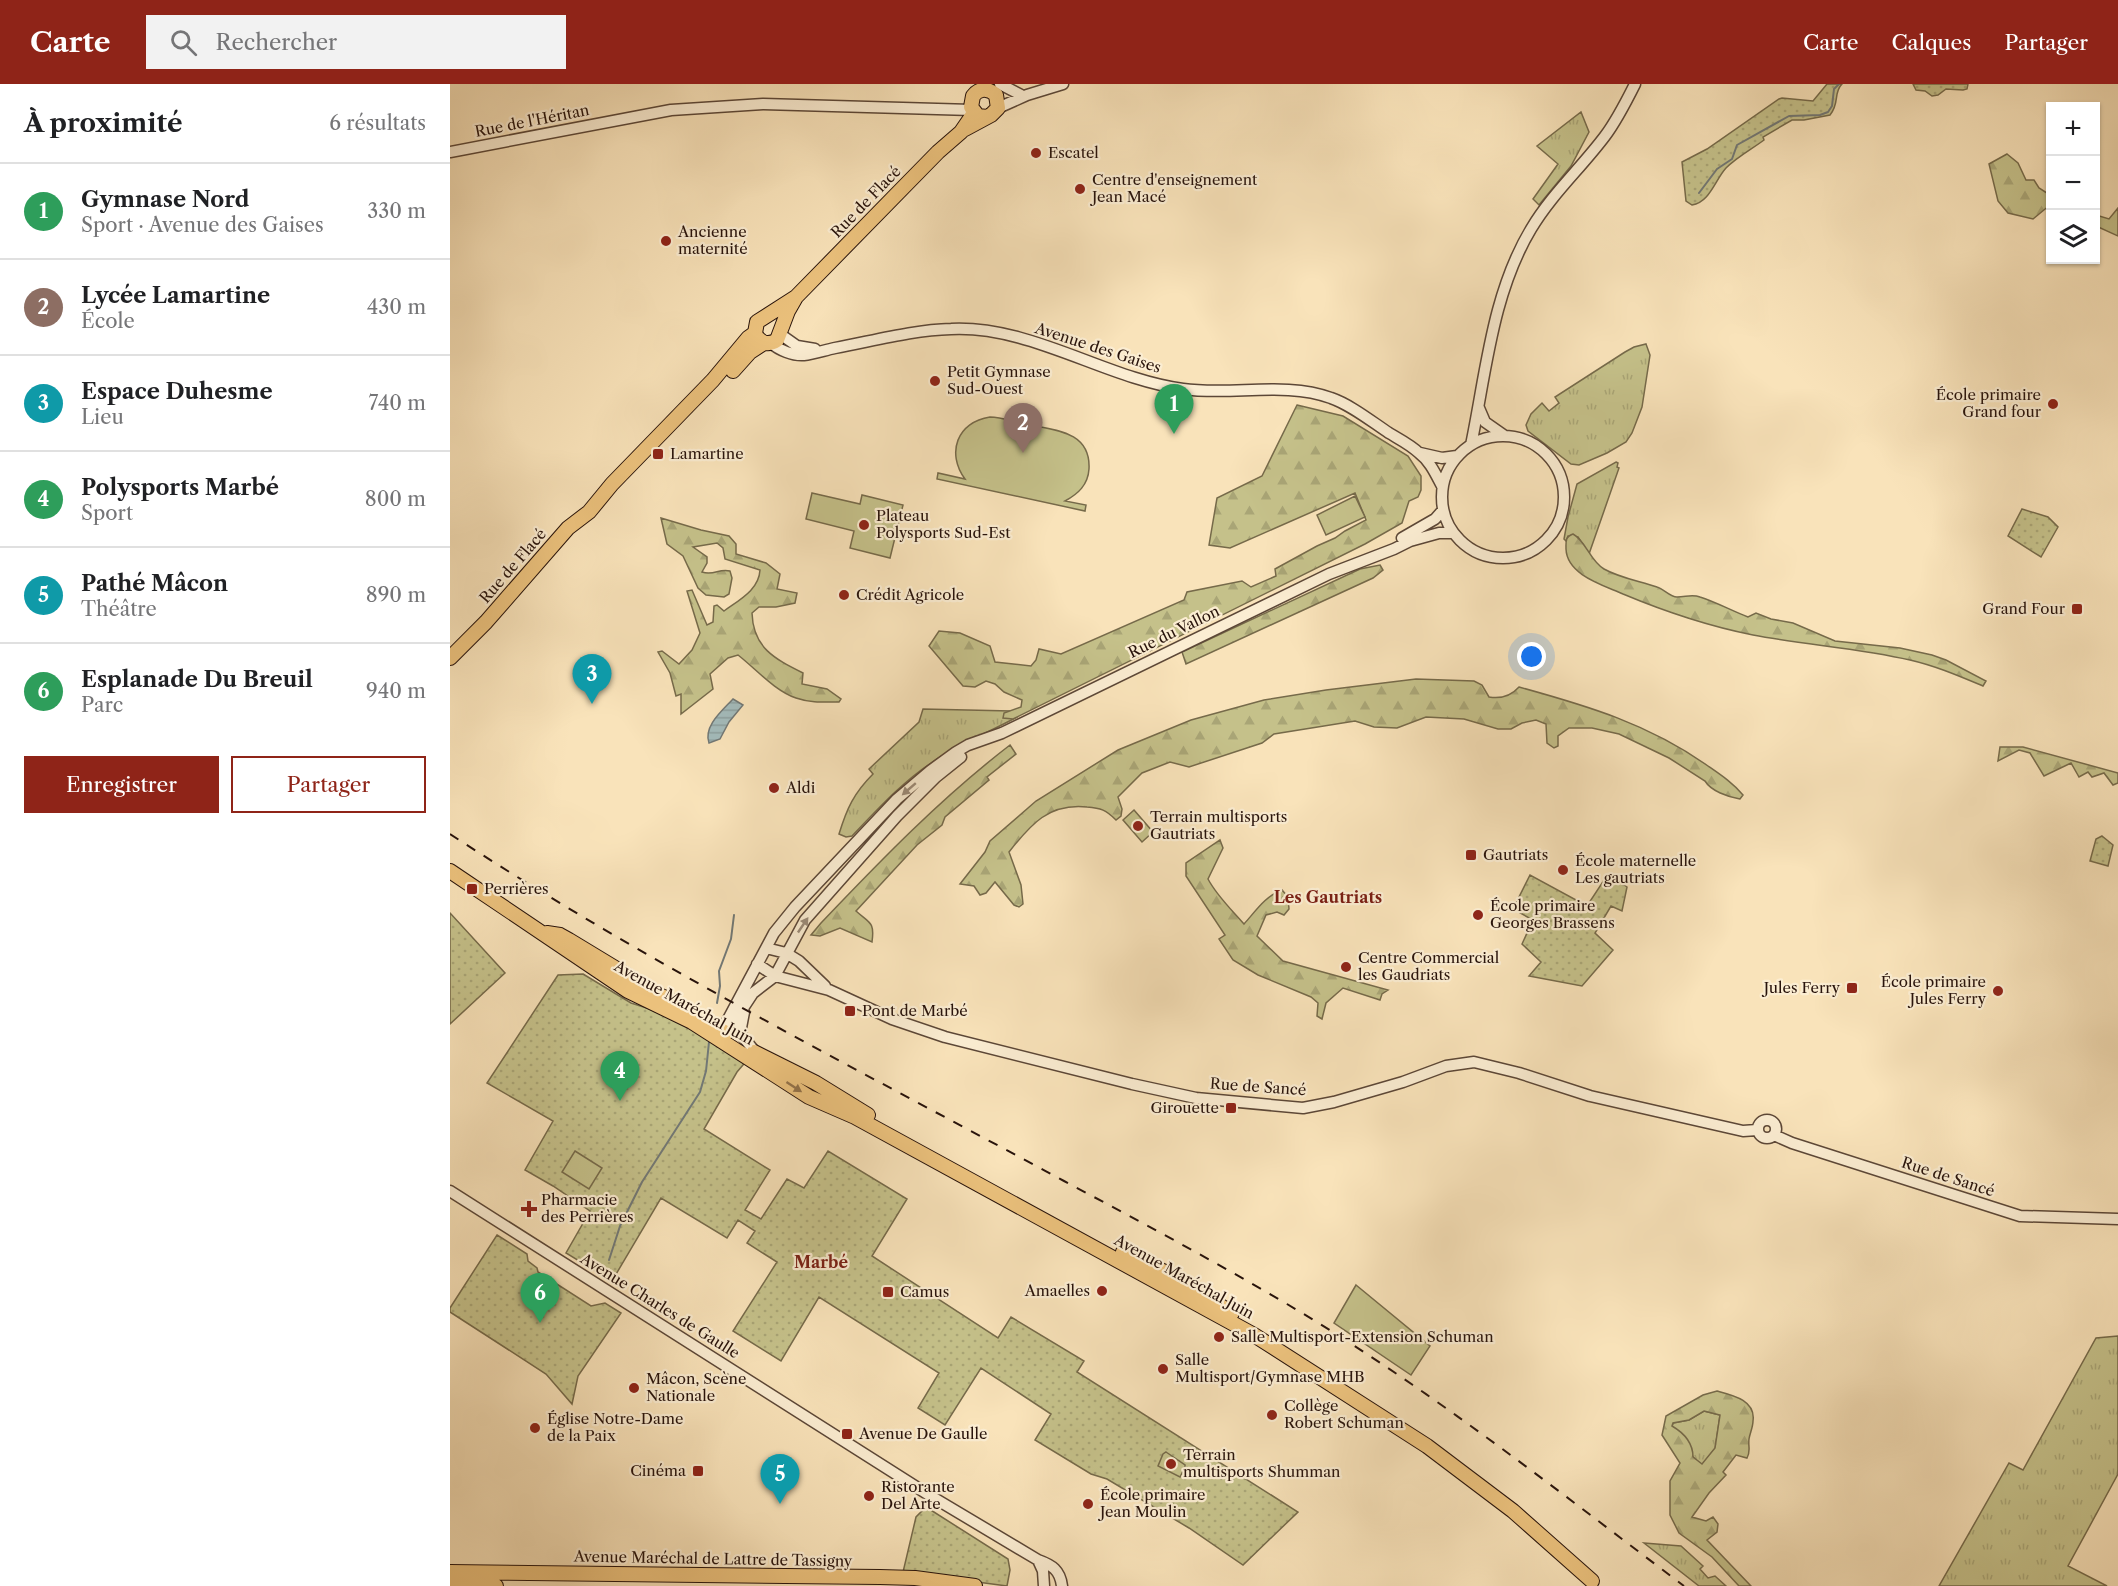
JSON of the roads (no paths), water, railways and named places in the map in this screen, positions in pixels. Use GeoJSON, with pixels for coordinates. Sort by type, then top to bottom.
{"type":"FeatureCollection","features":[{"type":"Feature","properties":{"kind":"main road","name":"Rue de Flacé"},"geometry":{"type":"LineString","coordinates":[[770,336],[773,318],[765,317],[796,297],[938,152],[961,132],[986,98]]}},
{"type":"Feature","properties":{"kind":"main road","name":"Rue de Flacé"},"geometry":{"type":"LineString","coordinates":[[450,658],[486,622],[568,528],[589,512],[602,497],[616,488],[750,352],[770,336],[796,297]]}},
{"type":"Feature","properties":{"kind":"main road"},"geometry":{"type":"LineString","coordinates":[[450,871],[561,947]]}},
{"type":"Feature","properties":{"kind":"main road"},"geometry":{"type":"LineString","coordinates":[[542,933],[560,935],[647,988]]}},
{"type":"Feature","properties":{"kind":"main road","name":"Avenue Maréchal Juin"},"geometry":{"type":"LineString","coordinates":[[561,947],[571,946],[631,984],[647,988],[709,1027],[730,1046],[809,1097],[865,1122],[1254,1335],[1427,1446],[1512,1511],[1594,1583]]}},
{"type":"Feature","properties":{"kind":"main road","name":"Avenue Maréchal Juin"},"geometry":{"type":"LineString","coordinates":[[561,947],[627,992],[724,1032],[756,1053],[816,1083],[877,1120],[1053,1217],[1169,1274],[1321,1368],[1506,1494],[1565,1549],[1594,1583]]}},
{"type":"Feature","properties":{"kind":"main road"},"geometry":{"type":"LineString","coordinates":[[816,1083],[823,1103]]}},
{"type":"Feature","properties":{"kind":"main road","name":"Avenue Maréchal Juin"},"geometry":{"type":"LineString","coordinates":[[823,1103],[839,1106],[877,1120]]}},
{"type":"Feature","properties":{"kind":"main road","name":"Avenue Maréchal de Lattre de Tassigny"},"geometry":{"type":"LineString","coordinates":[[450,1572],[891,1577],[975,1586]]}},
{"type":"Feature","properties":{"kind":"main road"},"geometry":{"type":"LineString","coordinates":[[450,1585],[496,1586]]}},
{"type":"Feature","properties":{"kind":"street","name":"Rue de l'Héritan"},"geometry":{"type":"LineString","coordinates":[[450,152],[671,110],[763,104],[943,109],[986,98],[1024,95],[1063,84]]}},
{"type":"Feature","properties":{"kind":"street"},"geometry":{"type":"LineString","coordinates":[[1471,445],[1488,351],[1504,288],[1516,258],[1542,212],[1606,135],[1635,84]]}},
{"type":"Feature","properties":{"kind":"street"},"geometry":{"type":"LineString","coordinates":[[986,98],[1024,95]]}},
{"type":"Feature","properties":{"kind":"street","name":"Avenue des Gaises"},"geometry":{"type":"LineString","coordinates":[[770,336],[777,349],[802,355],[952,328],[994,333],[1056,349],[1147,382],[1181,389],[1319,393],[1337,400],[1420,453],[1442,486]]}},
{"type":"Feature","properties":{"kind":"street"},"geometry":{"type":"LineString","coordinates":[[1479,408],[1485,422],[1506,436],[1529,442],[1543,451],[1554,463],[1561,477],[1564,492],[1559,522],[1551,535],[1534,550],[1521,556],[1502,559],[1477,553],[1452,533],[1443,510],[1442,486],[1450,465],[1471,445],[1484,439],[1506,436]]}},
{"type":"Feature","properties":{"kind":"street","name":"Avenue des Gaises"},"geometry":{"type":"LineString","coordinates":[[1420,453],[1442,458],[1457,456]]}},
{"type":"Feature","properties":{"kind":"street","name":"Rue du Vallon"},"geometry":{"type":"LineString","coordinates":[[1368,558],[1435,519],[1443,510]]}},
{"type":"Feature","properties":{"kind":"street","name":"Rue du Vallon"},"geometry":{"type":"LineString","coordinates":[[724,1032],[724,1025],[774,933],[795,907],[897,799],[956,752],[994,736],[1269,602],[1368,558],[1410,541],[1439,533],[1452,533]]}},
{"type":"Feature","properties":{"kind":"street","name":"Rue du Vallon"},"geometry":{"type":"LineString","coordinates":[[724,1032],[730,1028],[753,993],[775,976],[805,920],[897,816],[936,777],[963,755],[994,736]]}},
{"type":"Feature","properties":{"kind":"street","name":"Rue de Sancé"},"geometry":{"type":"LineString","coordinates":[[766,948],[786,953],[799,961],[829,990]]}},
{"type":"Feature","properties":{"kind":"street","name":"Rue de Sancé"},"geometry":{"type":"LineString","coordinates":[[757,964],[775,976],[829,990],[892,1019],[945,1037],[1139,1086],[1196,1098],[1303,1108],[1334,1102],[1403,1082],[1446,1066],[1474,1062],[1519,1073],[1590,1096],[1743,1131],[1757,1130]]}},
{"type":"Feature","properties":{"kind":"street","name":"Rue du Vallon"},"geometry":{"type":"LineString","coordinates":[[753,993],[742,1017],[740,1033],[756,1053]]}},
{"type":"Feature","properties":{"kind":"street","name":"Rue du Vallon"},"geometry":{"type":"LineString","coordinates":[[709,1027],[741,994]]}},
{"type":"Feature","properties":{"kind":"street"},"geometry":{"type":"LineString","coordinates":[[724,1032],[730,1046]]}},
{"type":"Feature","properties":{"kind":"street"},"geometry":{"type":"LineString","coordinates":[[1769,1120],[1775,1126],[1774,1135],[1764,1138],[1757,1130],[1760,1123],[1769,1120]]}},
{"type":"Feature","properties":{"kind":"street","name":"Rue de Sancé"},"geometry":{"type":"LineString","coordinates":[[1774,1135],[1792,1143],[2020,1216],[2118,1219]]}},
{"type":"Feature","properties":{"kind":"street","name":"Avenue Charles de Gaulle"},"geometry":{"type":"LineString","coordinates":[[450,1191],[929,1495],[1038,1560],[1050,1564],[1059,1572],[1062,1583]]}},
{"type":"Feature","properties":{"kind":"street"},"geometry":{"type":"LineString","coordinates":[[1038,1560],[1043,1571],[1044,1586]]}},
{"type":"Feature","properties":{"kind":"water"},"geometry":{"type":"Polygon","coordinates":[[[733,699],[743,705],[729,722],[720,739],[709,743],[711,725],[733,699]]]}},
{"type":"Feature","properties":{"kind":"waterway"},"geometry":{"type":"LineString","coordinates":[[1699,193],[1717,169],[1732,159],[1737,145],[1789,116],[1820,115],[1828,112],[1832,106],[1834,89],[1839,84]]}},
{"type":"Feature","properties":{"kind":"waterway"},"geometry":{"type":"LineString","coordinates":[[717,1003],[720,986],[719,971],[731,939],[734,915]]}},
{"type":"Feature","properties":{"kind":"waterway"},"geometry":{"type":"LineString","coordinates":[[609,1260],[620,1226],[642,1182],[700,1092],[706,1071],[709,1042]]}},
{"type":"Feature","properties":{"kind":"railway"},"geometry":{"type":"LineString","coordinates":[[450,834],[524,881],[676,971],[1176,1241],[1287,1304],[1390,1369],[1440,1404],[1684,1586]]}},
{"type":"Feature","properties":{"kind":"place","name":"Escatel"},"geometry":{"type":"Point","coordinates":[1036,153]}},
{"type":"Feature","properties":{"kind":"place","name":"Centre d'enseignement Jean Macé"},"geometry":{"type":"Point","coordinates":[1080,189]}},
{"type":"Feature","properties":{"kind":"place","name":"Ancienne maternité"},"geometry":{"type":"Point","coordinates":[666,241]}},
{"type":"Feature","properties":{"kind":"place","name":"Petit Gymnase Sud-Ouest"},"geometry":{"type":"Point","coordinates":[935,381]}},
{"type":"Feature","properties":{"kind":"place","name":"École primaire Grand four"},"geometry":{"type":"Point","coordinates":[2053,404]}},
{"type":"Feature","properties":{"kind":"place","name":"Gymnase Nord"},"geometry":{"type":"Point","coordinates":[1174,434]}},
{"type":"Feature","properties":{"kind":"place","name":"Lycée Lamartine"},"geometry":{"type":"Point","coordinates":[1023,453]}},
{"type":"Feature","properties":{"kind":"place","name":"Lamartine"},"geometry":{"type":"Point","coordinates":[658,454]}},
{"type":"Feature","properties":{"kind":"place","name":"Plateau Polysports Sud-Est"},"geometry":{"type":"Point","coordinates":[864,525]}},
{"type":"Feature","properties":{"kind":"place","name":"Crédit Agricole"},"geometry":{"type":"Point","coordinates":[844,595]}},
{"type":"Feature","properties":{"kind":"place","name":"Grand Four"},"geometry":{"type":"Point","coordinates":[2077,609]}},
{"type":"Feature","properties":{"kind":"place","name":"Espace Duhesme"},"geometry":{"type":"Point","coordinates":[592,704]}},
{"type":"Feature","properties":{"kind":"place","name":"Aldi"},"geometry":{"type":"Point","coordinates":[774,788]}},
{"type":"Feature","properties":{"kind":"place","name":"Terrain multisports Gautriats"},"geometry":{"type":"Point","coordinates":[1138,826]}},
{"type":"Feature","properties":{"kind":"place","name":"Gautriats"},"geometry":{"type":"Point","coordinates":[1471,855]}},
{"type":"Feature","properties":{"kind":"place","name":"École maternelle Les gautriats"},"geometry":{"type":"Point","coordinates":[1563,870]}},
{"type":"Feature","properties":{"kind":"place","name":"Perrières"},"geometry":{"type":"Point","coordinates":[472,889]}},
{"type":"Feature","properties":{"kind":"place","name":"École primaire Georges Brassens"},"geometry":{"type":"Point","coordinates":[1478,915]}},
{"type":"Feature","properties":{"kind":"place","name":"Centre Commercial les Gaudriats"},"geometry":{"type":"Point","coordinates":[1346,967]}},
{"type":"Feature","properties":{"kind":"place","name":"Jules Ferry"},"geometry":{"type":"Point","coordinates":[1852,988]}},
{"type":"Feature","properties":{"kind":"place","name":"École primaire Jules Ferry"},"geometry":{"type":"Point","coordinates":[1998,991]}},
{"type":"Feature","properties":{"kind":"place","name":"Pont de Marbé"},"geometry":{"type":"Point","coordinates":[850,1011]}},
{"type":"Feature","properties":{"kind":"place","name":"Polysports Marbé"},"geometry":{"type":"Point","coordinates":[620,1101]}},
{"type":"Feature","properties":{"kind":"place","name":"Girouette"},"geometry":{"type":"Point","coordinates":[1231,1108]}},
{"type":"Feature","properties":{"kind":"place","name":"Pharmacie des Perrières"},"geometry":{"type":"Point","coordinates":[529,1209]}},
{"type":"Feature","properties":{"kind":"place","name":"Amaelles"},"geometry":{"type":"Point","coordinates":[1102,1291]}},
{"type":"Feature","properties":{"kind":"place","name":"Camus"},"geometry":{"type":"Point","coordinates":[888,1292]}},
{"type":"Feature","properties":{"kind":"place","name":"Esplanade Du Breuil"},"geometry":{"type":"Point","coordinates":[540,1323]}},
{"type":"Feature","properties":{"kind":"place","name":"Salle Multisport-Extension Schuman"},"geometry":{"type":"Point","coordinates":[1219,1337]}},
{"type":"Feature","properties":{"kind":"place","name":"Salle Multisport/Gymnase MHB"},"geometry":{"type":"Point","coordinates":[1163,1369]}},
{"type":"Feature","properties":{"kind":"place","name":"Mâcon, Scène Nationale"},"geometry":{"type":"Point","coordinates":[634,1388]}},
{"type":"Feature","properties":{"kind":"place","name":"Collège Robert Schuman"},"geometry":{"type":"Point","coordinates":[1272,1415]}},
{"type":"Feature","properties":{"kind":"place","name":"Église Notre-Dame de la Paix"},"geometry":{"type":"Point","coordinates":[535,1428]}},
{"type":"Feature","properties":{"kind":"place","name":"Avenue De Gaulle"},"geometry":{"type":"Point","coordinates":[847,1434]}},
{"type":"Feature","properties":{"kind":"place","name":"Terrain multisports Shumman"},"geometry":{"type":"Point","coordinates":[1171,1464]}},
{"type":"Feature","properties":{"kind":"place","name":"Cinéma"},"geometry":{"type":"Point","coordinates":[698,1471]}},
{"type":"Feature","properties":{"kind":"place","name":"Ristorante Del Arte"},"geometry":{"type":"Point","coordinates":[869,1496]}},
{"type":"Feature","properties":{"kind":"place","name":"Pathé Mâcon"},"geometry":{"type":"Point","coordinates":[780,1504]}},
{"type":"Feature","properties":{"kind":"place","name":"École primaire Jean Moulin"},"geometry":{"type":"Point","coordinates":[1088,1504]}},
{"type":"Feature","properties":{"kind":"district","name":"Les Gautriats"},"geometry":{"type":"Point","coordinates":[1328,897]}},
{"type":"Feature","properties":{"kind":"district","name":"Marbé"},"geometry":{"type":"Point","coordinates":[821,1262]}}]}
